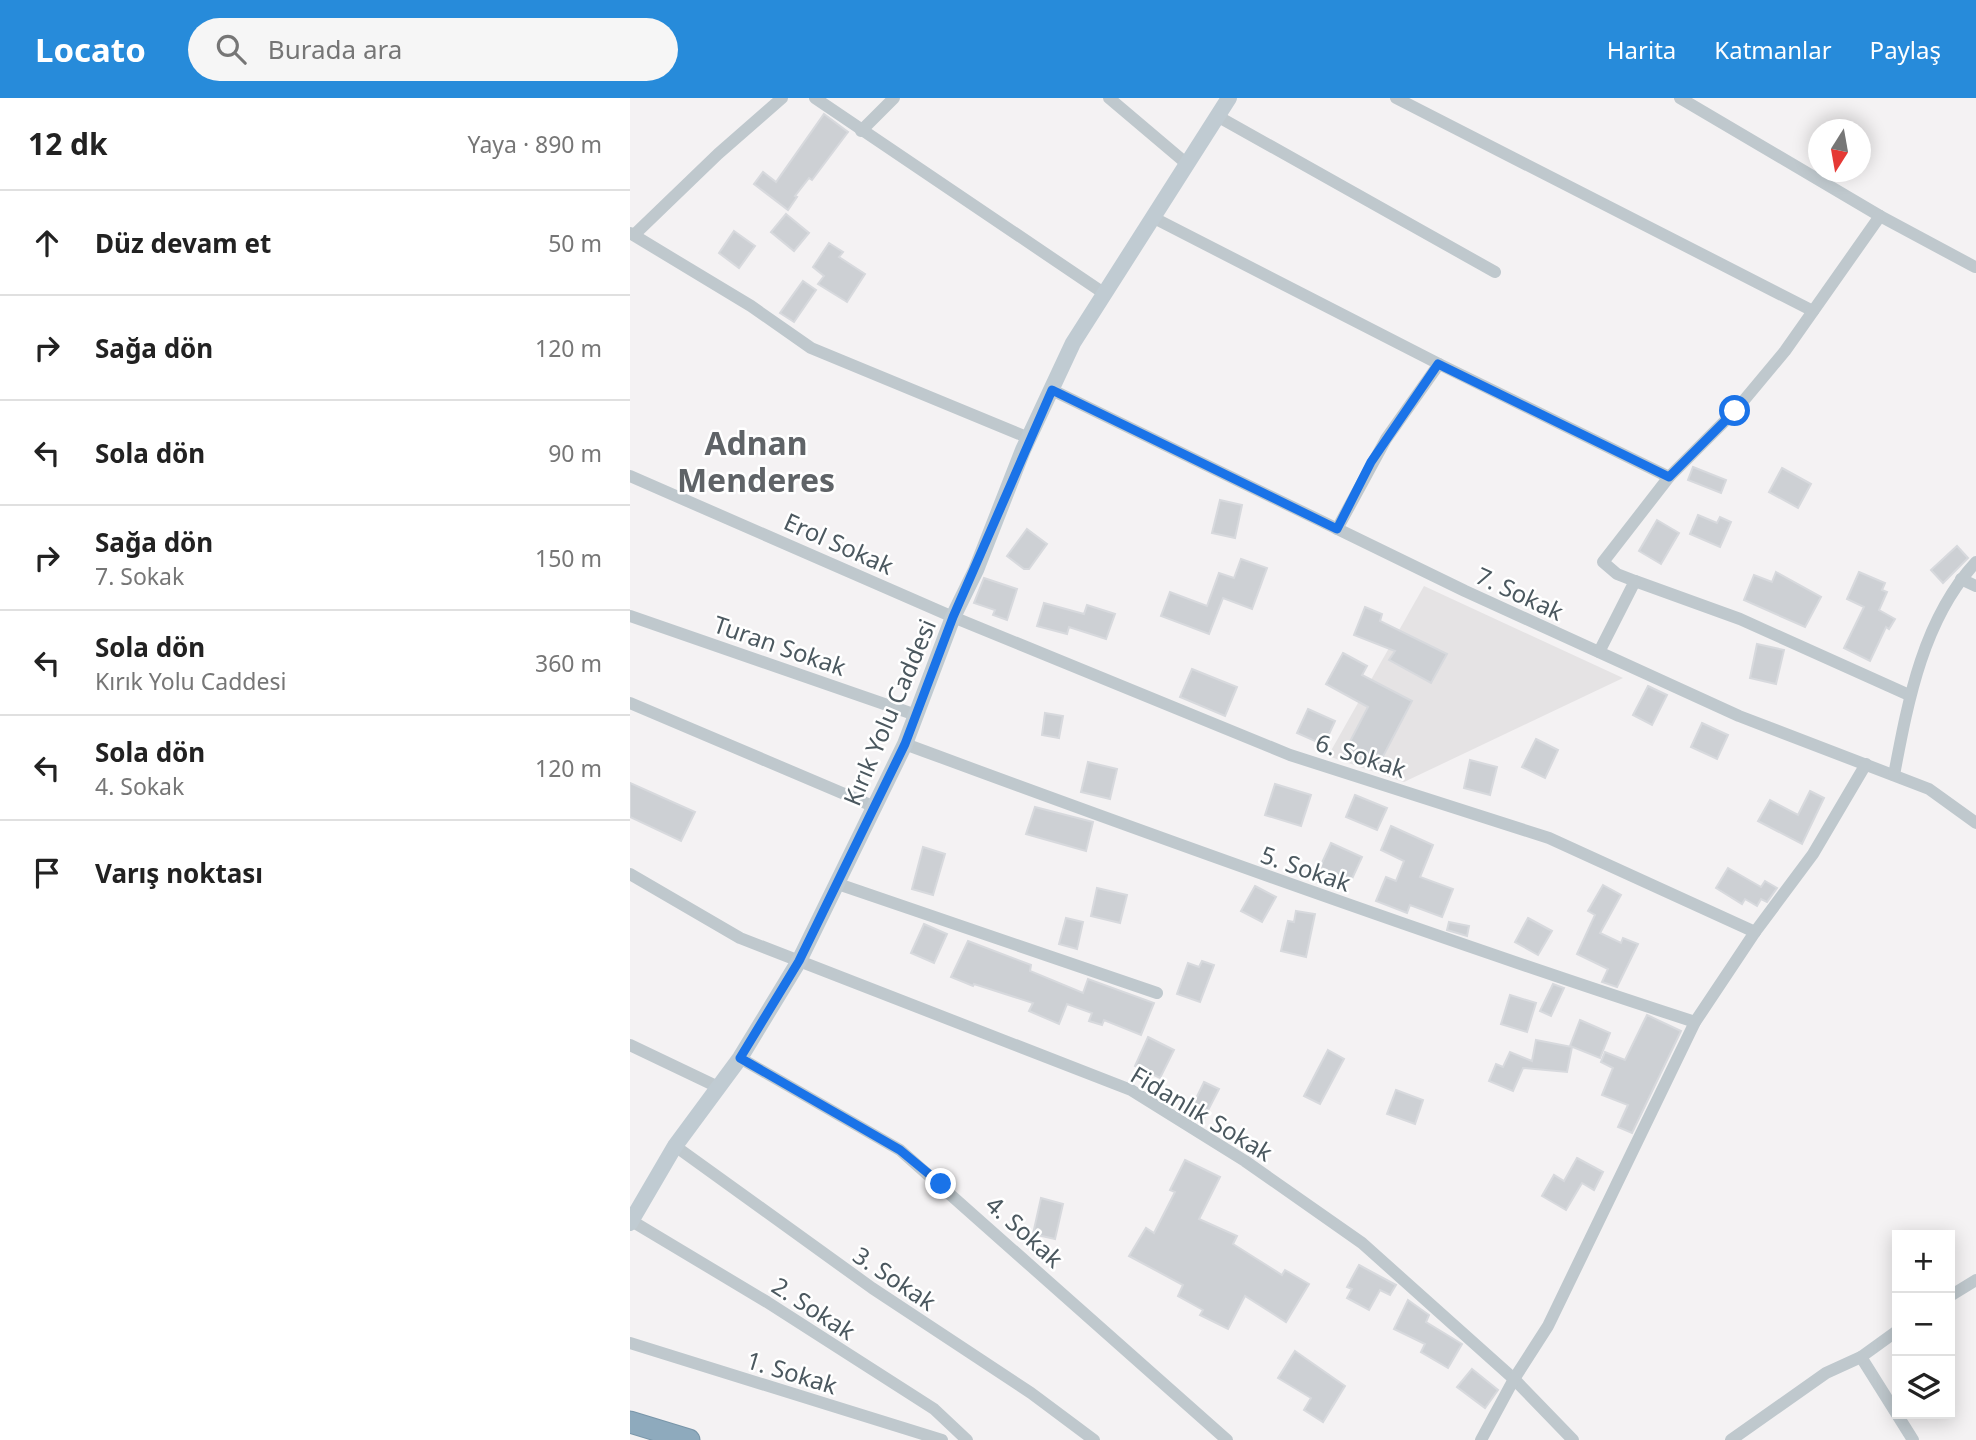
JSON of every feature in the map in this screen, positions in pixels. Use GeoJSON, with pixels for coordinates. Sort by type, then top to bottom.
{"type":"FeatureCollection","features":[{"type":"Feature","properties":{"kind":"highway"},"geometry":{"type":"LineString","coordinates":[[630,1422],[689,1440]]}},
{"type":"Feature","properties":{"kind":"street"},"geometry":{"type":"LineString","coordinates":[[782,98],[632,234],[751,306],[811,348],[1029,438]]}},
{"type":"Feature","properties":{"kind":"street"},"geometry":{"type":"LineString","coordinates":[[815,98],[1105,294]]}},
{"type":"Feature","properties":{"kind":"street"},"geometry":{"type":"LineString","coordinates":[[861,131],[894,98]]}},
{"type":"Feature","properties":{"kind":"street"},"geometry":{"type":"LineString","coordinates":[[1109,98],[1187,164]]}},
{"type":"Feature","properties":{"kind":"street","name":"Kırık Yolu Caddesi"},"geometry":{"type":"LineString","coordinates":[[630,1221],[675,1146],[740,1058],[799,961],[905,744],[953,617],[976,570],[1029,438],[1073,343],[1229,98]]}},
{"type":"Feature","properties":{"kind":"street"},"geometry":{"type":"LineString","coordinates":[[1396,98],[1813,312]]}},
{"type":"Feature","properties":{"kind":"street"},"geometry":{"type":"LineString","coordinates":[[1680,98],[1880,216],[1975,267]]}},
{"type":"Feature","properties":{"kind":"street"},"geometry":{"type":"LineString","coordinates":[[1217,117],[1495,272]]}},
{"type":"Feature","properties":{"kind":"street"},"geometry":{"type":"LineString","coordinates":[[1880,216],[1813,312],[1735,411],[1669,477],[1603,562],[1617,574],[1740,619],[1909,695]]}},
{"type":"Feature","properties":{"kind":"street"},"geometry":{"type":"LineString","coordinates":[[1154,218],[1438,364],[1669,477]]}},
{"type":"Feature","properties":{"kind":"street"},"geometry":{"type":"LineString","coordinates":[[1337,529],[1371,462],[1438,364]]}},
{"type":"Feature","properties":{"kind":"street","name":"7. Sokak"},"geometry":{"type":"LineString","coordinates":[[1052,390],[1337,529],[1739,716],[1929,789],[1976,822]]}},
{"type":"Feature","properties":{"kind":"street","name":"Erol Sokak"},"geometry":{"type":"LineString","coordinates":[[630,476],[953,617]]}},
{"type":"Feature","properties":{"kind":"street"},"geometry":{"type":"LineString","coordinates":[[1894,775],[1909,695],[1927,646],[1961,579],[1976,562]]}},
{"type":"Feature","properties":{"kind":"street"},"geometry":{"type":"LineString","coordinates":[[1961,579],[1976,586]]}},
{"type":"Feature","properties":{"kind":"street"},"geometry":{"type":"LineString","coordinates":[[1599,652],[1635,581]]}},
{"type":"Feature","properties":{"kind":"street","name":"Turan Sokak"},"geometry":{"type":"LineString","coordinates":[[630,616],[916,715]]}},
{"type":"Feature","properties":{"kind":"street","name":"6. Sokak"},"geometry":{"type":"LineString","coordinates":[[953,617],[1290,755],[1549,838],[1755,932]]}},
{"type":"Feature","properties":{"kind":"street"},"geometry":{"type":"LineString","coordinates":[[630,703],[875,807]]}},
{"type":"Feature","properties":{"kind":"street","name":"5. Sokak"},"geometry":{"type":"LineString","coordinates":[[905,744],[1440,937],[1695,1023]]}},
{"type":"Feature","properties":{"kind":"street"},"geometry":{"type":"LineString","coordinates":[[1481,1440],[1514,1379],[1548,1326],[1695,1023],[1755,932],[1813,854],[1867,764]]}},
{"type":"Feature","properties":{"kind":"street","name":"Fidanlık Sokak"},"geometry":{"type":"LineString","coordinates":[[630,874],[740,938],[1131,1090],[1245,1161],[1362,1243],[1514,1379],[1573,1440]]}},
{"type":"Feature","properties":{"kind":"street"},"geometry":{"type":"LineString","coordinates":[[838,884],[1157,993]]}},
{"type":"Feature","properties":{"kind":"street"},"geometry":{"type":"LineString","coordinates":[[630,1045],[718,1087]]}},
{"type":"Feature","properties":{"kind":"street","name":"4. Sokak"},"geometry":{"type":"LineString","coordinates":[[740,1058],[900,1150],[1227,1440]]}},
{"type":"Feature","properties":{"kind":"street","name":"3. Sokak"},"geometry":{"type":"LineString","coordinates":[[675,1146],[872,1289],[1031,1393],[1094,1440]]}},
{"type":"Feature","properties":{"kind":"street","name":"2. Sokak"},"geometry":{"type":"LineString","coordinates":[[630,1221],[767,1302],[934,1409],[968,1440]]}},
{"type":"Feature","properties":{"kind":"street"},"geometry":{"type":"LineString","coordinates":[[1955,1293],[1971,1283],[1976,1298]]}},
{"type":"Feature","properties":{"kind":"street"},"geometry":{"type":"LineString","coordinates":[[1731,1440],[1746,1436],[1826,1373],[1860,1357],[1892,1335]]}},
{"type":"Feature","properties":{"kind":"street","name":"1. Sokak"},"geometry":{"type":"LineString","coordinates":[[630,1343],[942,1440]]}},
{"type":"Feature","properties":{"kind":"street"},"geometry":{"type":"LineString","coordinates":[[1860,1357],[1913,1440]]}},
{"type":"Feature","properties":{"kind":"shaded area"},"geometry":{"type":"Polygon","coordinates":[[[1424,586],[1623,678],[1404,782],[1328,756],[1424,586]]]}},
{"type":"Feature","properties":{"kind":"building"},"geometry":{"type":"Polygon","coordinates":[[[824,114],[848,132],[812,180],[809,178],[795,196],[797,197],[788,210],[754,184],[763,172],[776,182],[824,114]]]}},
{"type":"Feature","properties":{"kind":"building"},"geometry":{"type":"Polygon","coordinates":[[[786,214],[809,233],[794,251],[771,232],[786,214]]]}},
{"type":"Feature","properties":{"kind":"building"},"geometry":{"type":"Polygon","coordinates":[[[734,231],[755,246],[739,268],[719,253],[734,231]]]}},
{"type":"Feature","properties":{"kind":"building"},"geometry":{"type":"Polygon","coordinates":[[[829,243],[843,252],[839,257],[865,274],[847,302],[818,284],[824,276],[813,267],[829,243]]]}},
{"type":"Feature","properties":{"kind":"building"},"geometry":{"type":"Polygon","coordinates":[[[803,281],[816,290],[794,322],[780,313],[803,281]]]}},
{"type":"Feature","properties":{"kind":"building"},"geometry":{"type":"Polygon","coordinates":[[[1693,467],[1726,480],[1721,493],[1688,480],[1693,467]]]}},
{"type":"Feature","properties":{"kind":"building"},"geometry":{"type":"Polygon","coordinates":[[[1782,468],[1811,484],[1798,508],[1769,492],[1782,468]]]}},
{"type":"Feature","properties":{"kind":"building"},"geometry":{"type":"Polygon","coordinates":[[[1220,500],[1242,505],[1235,538],[1212,533],[1220,500]]]}},
{"type":"Feature","properties":{"kind":"building"},"geometry":{"type":"Polygon","coordinates":[[[1698,515],[1717,523],[1720,517],[1731,522],[1720,547],[1690,534],[1698,515]]]}},
{"type":"Feature","properties":{"kind":"building"},"geometry":{"type":"Polygon","coordinates":[[[1657,520],[1679,533],[1661,564],[1639,551],[1657,520]]]}},
{"type":"Feature","properties":{"kind":"building"},"geometry":{"type":"Polygon","coordinates":[[[1027,529],[1047,544],[1029,569],[1024,569],[1007,556],[1027,529]]]}},
{"type":"Feature","properties":{"kind":"building"},"geometry":{"type":"Polygon","coordinates":[[[1957,546],[1968,558],[1943,583],[1931,570],[1957,546]]]}},
{"type":"Feature","properties":{"kind":"building"},"geometry":{"type":"Polygon","coordinates":[[[1241,559],[1267,568],[1252,609],[1223,598],[1209,634],[1161,616],[1170,592],[1207,606],[1219,573],[1234,578],[1241,559]]]}},
{"type":"Feature","properties":{"kind":"building"},"geometry":{"type":"Polygon","coordinates":[[[1776,572],[1821,597],[1805,627],[1744,600],[1754,575],[1772,582],[1776,572]]]}},
{"type":"Feature","properties":{"kind":"building"},"geometry":{"type":"Polygon","coordinates":[[[1859,572],[1885,583],[1882,590],[1887,592],[1879,610],[1895,619],[1889,629],[1886,627],[1870,661],[1844,648],[1864,607],[1847,599],[1859,572]]]}},
{"type":"Feature","properties":{"kind":"building"},"geometry":{"type":"Polygon","coordinates":[[[984,578],[1017,589],[1007,620],[993,615],[995,610],[974,603],[984,578]]]}},
{"type":"Feature","properties":{"kind":"building"},"geometry":{"type":"Polygon","coordinates":[[[1044,603],[1084,614],[1087,605],[1115,614],[1106,639],[1069,627],[1067,634],[1037,626],[1044,603]]]}},
{"type":"Feature","properties":{"kind":"building"},"geometry":{"type":"Polygon","coordinates":[[[1365,607],[1382,614],[1380,621],[1447,654],[1431,683],[1389,660],[1395,651],[1354,635],[1365,607]]]}},
{"type":"Feature","properties":{"kind":"building"},"geometry":{"type":"Polygon","coordinates":[[[1757,644],[1784,650],[1776,684],[1750,678],[1757,644]]]}},
{"type":"Feature","properties":{"kind":"building"},"geometry":{"type":"Polygon","coordinates":[[[1343,653],[1367,666],[1362,675],[1412,701],[1379,764],[1367,758],[1363,765],[1343,755],[1368,707],[1326,684],[1343,653]]]}},
{"type":"Feature","properties":{"kind":"building"},"geometry":{"type":"Polygon","coordinates":[[[1192,669],[1237,687],[1225,716],[1180,697],[1192,669]]]}},
{"type":"Feature","properties":{"kind":"building"},"geometry":{"type":"Polygon","coordinates":[[[1648,686],[1667,695],[1652,725],[1633,715],[1648,686]]]}},
{"type":"Feature","properties":{"kind":"building"},"geometry":{"type":"Polygon","coordinates":[[[1308,709],[1335,721],[1324,745],[1297,733],[1308,709]]]}},
{"type":"Feature","properties":{"kind":"building"},"geometry":{"type":"Polygon","coordinates":[[[1045,713],[1063,716],[1059,738],[1042,735],[1045,713]]]}},
{"type":"Feature","properties":{"kind":"building"},"geometry":{"type":"Polygon","coordinates":[[[1702,723],[1728,735],[1717,759],[1691,747],[1702,723]]]}},
{"type":"Feature","properties":{"kind":"building"},"geometry":{"type":"Polygon","coordinates":[[[1536,739],[1558,750],[1545,778],[1522,767],[1536,739]]]}},
{"type":"Feature","properties":{"kind":"building"},"geometry":{"type":"Polygon","coordinates":[[[1470,760],[1497,767],[1490,795],[1464,788],[1470,760]]]}},
{"type":"Feature","properties":{"kind":"building"},"geometry":{"type":"Polygon","coordinates":[[[1088,762],[1117,769],[1110,799],[1081,792],[1088,762]]]}},
{"type":"Feature","properties":{"kind":"building"},"geometry":{"type":"Polygon","coordinates":[[[630,783],[695,812],[681,841],[630,817],[630,783]]]}},
{"type":"Feature","properties":{"kind":"building"},"geometry":{"type":"Polygon","coordinates":[[[1275,784],[1311,795],[1301,826],[1265,815],[1275,784]]]}},
{"type":"Feature","properties":{"kind":"building"},"geometry":{"type":"Polygon","coordinates":[[[1810,791],[1824,798],[1802,844],[1758,821],[1770,800],[1798,815],[1810,791]]]}},
{"type":"Feature","properties":{"kind":"building"},"geometry":{"type":"Polygon","coordinates":[[[1355,795],[1387,808],[1377,830],[1346,817],[1355,795]]]}},
{"type":"Feature","properties":{"kind":"building"},"geometry":{"type":"Polygon","coordinates":[[[1035,807],[1093,822],[1086,851],[1026,834],[1035,807]]]}},
{"type":"Feature","properties":{"kind":"building"},"geometry":{"type":"Polygon","coordinates":[[[1391,826],[1433,845],[1420,877],[1453,889],[1442,917],[1410,905],[1407,913],[1376,901],[1386,877],[1396,881],[1404,861],[1381,850],[1391,826]]]}},
{"type":"Feature","properties":{"kind":"building"},"geometry":{"type":"Polygon","coordinates":[[[1331,843],[1362,857],[1351,881],[1320,867],[1331,843]]]}},
{"type":"Feature","properties":{"kind":"building"},"geometry":{"type":"Polygon","coordinates":[[[923,847],[945,854],[933,895],[912,889],[923,847]]]}},
{"type":"Feature","properties":{"kind":"building"},"geometry":{"type":"Polygon","coordinates":[[[1728,868],[1761,887],[1765,881],[1777,888],[1767,902],[1761,899],[1757,906],[1745,899],[1742,904],[1716,888],[1728,868]]]}},
{"type":"Feature","properties":{"kind":"building"},"geometry":{"type":"Polygon","coordinates":[[[1603,885],[1621,895],[1600,933],[1621,943],[1623,938],[1638,944],[1617,987],[1602,982],[1608,969],[1577,954],[1595,915],[1588,911],[1603,885]]]}},
{"type":"Feature","properties":{"kind":"building"},"geometry":{"type":"Polygon","coordinates":[[[1255,886],[1276,897],[1262,922],[1241,911],[1255,886]]]}},
{"type":"Feature","properties":{"kind":"building"},"geometry":{"type":"Polygon","coordinates":[[[1097,888],[1127,895],[1120,923],[1091,916],[1097,888]]]}},
{"type":"Feature","properties":{"kind":"building"},"geometry":{"type":"Polygon","coordinates":[[[1296,911],[1315,914],[1306,957],[1281,951],[1288,921],[1294,922],[1296,911]]]}},
{"type":"Feature","properties":{"kind":"building"},"geometry":{"type":"Polygon","coordinates":[[[1066,918],[1083,922],[1077,949],[1059,944],[1066,918]]]}},
{"type":"Feature","properties":{"kind":"building"},"geometry":{"type":"Polygon","coordinates":[[[1528,918],[1552,931],[1538,955],[1515,942],[1528,918]]]}},
{"type":"Feature","properties":{"kind":"building"},"geometry":{"type":"Polygon","coordinates":[[[1449,922],[1469,926],[1467,936],[1447,930],[1449,922]]]}},
{"type":"Feature","properties":{"kind":"building"},"geometry":{"type":"Polygon","coordinates":[[[924,924],[947,934],[934,963],[911,953],[924,924]]]}},
{"type":"Feature","properties":{"kind":"building"},"geometry":{"type":"Polygon","coordinates":[[[968,941],[1031,965],[1030,971],[1083,993],[1088,979],[1154,1003],[1141,1035],[1104,1020],[1102,1025],[1089,1021],[1092,1013],[1067,1004],[1059,1024],[1029,1011],[1033,1003],[951,977],[968,941]]]}},
{"type":"Feature","properties":{"kind":"building"},"geometry":{"type":"Polygon","coordinates":[[[1202,961],[1214,965],[1200,1002],[1177,994],[1188,963],[1199,967],[1202,961]]]}},
{"type":"Feature","properties":{"kind":"building"},"geometry":{"type":"Polygon","coordinates":[[[1553,984],[1564,988],[1551,1016],[1540,1011],[1553,984]]]}},
{"type":"Feature","properties":{"kind":"building"},"geometry":{"type":"Polygon","coordinates":[[[1510,995],[1536,1003],[1527,1032],[1501,1024],[1510,995]]]}},
{"type":"Feature","properties":{"kind":"building"},"geometry":{"type":"Polygon","coordinates":[[[1647,1015],[1681,1031],[1632,1133],[1618,1127],[1628,1105],[1602,1095],[1613,1068],[1601,1062],[1605,1052],[1625,1060],[1647,1015]]]}},
{"type":"Feature","properties":{"kind":"building"},"geometry":{"type":"Polygon","coordinates":[[[1580,1020],[1610,1033],[1600,1058],[1570,1046],[1580,1020]]]}},
{"type":"Feature","properties":{"kind":"building"},"geometry":{"type":"Polygon","coordinates":[[[1148,1037],[1174,1050],[1160,1078],[1135,1066],[1148,1037]]]}},
{"type":"Feature","properties":{"kind":"building"},"geometry":{"type":"Polygon","coordinates":[[[1536,1040],[1572,1047],[1567,1072],[1523,1068],[1513,1091],[1489,1081],[1496,1064],[1503,1067],[1510,1052],[1532,1061],[1536,1040]]]}},
{"type":"Feature","properties":{"kind":"building"},"geometry":{"type":"Polygon","coordinates":[[[1328,1050],[1344,1059],[1320,1104],[1304,1096],[1328,1050]]]}},
{"type":"Feature","properties":{"kind":"building"},"geometry":{"type":"Polygon","coordinates":[[[1204,1082],[1219,1089],[1202,1122],[1188,1115],[1204,1082]]]}},
{"type":"Feature","properties":{"kind":"building"},"geometry":{"type":"Polygon","coordinates":[[[1396,1090],[1423,1100],[1415,1124],[1387,1114],[1396,1090]]]}},
{"type":"Feature","properties":{"kind":"building"},"geometry":{"type":"Polygon","coordinates":[[[1577,1158],[1603,1172],[1594,1190],[1582,1183],[1566,1210],[1542,1196],[1554,1175],[1564,1181],[1577,1158]]]}},
{"type":"Feature","properties":{"kind":"building"},"geometry":{"type":"Polygon","coordinates":[[[1185,1160],[1220,1177],[1199,1219],[1237,1236],[1233,1244],[1282,1275],[1285,1270],[1309,1284],[1286,1322],[1245,1296],[1228,1329],[1200,1315],[1203,1310],[1178,1296],[1183,1285],[1129,1256],[1146,1228],[1154,1233],[1175,1192],[1170,1190],[1185,1160]]]}},
{"type":"Feature","properties":{"kind":"building"},"geometry":{"type":"Polygon","coordinates":[[[1041,1198],[1063,1204],[1055,1239],[1033,1234],[1041,1198]]]}},
{"type":"Feature","properties":{"kind":"building"},"geometry":{"type":"Polygon","coordinates":[[[1359,1265],[1396,1285],[1390,1295],[1380,1290],[1369,1310],[1347,1298],[1352,1289],[1347,1287],[1359,1265]]]}},
{"type":"Feature","properties":{"kind":"building"},"geometry":{"type":"Polygon","coordinates":[[[1408,1300],[1429,1315],[1426,1322],[1462,1344],[1448,1368],[1421,1352],[1425,1344],[1394,1329],[1408,1300]]]}},
{"type":"Feature","properties":{"kind":"building"},"geometry":{"type":"Polygon","coordinates":[[[1295,1351],[1345,1386],[1323,1422],[1304,1410],[1311,1398],[1278,1378],[1295,1351]]]}},
{"type":"Feature","properties":{"kind":"building"},"geometry":{"type":"Polygon","coordinates":[[[1472,1369],[1498,1390],[1485,1408],[1457,1387],[1472,1369]]]}},
{"type":"Feature","properties":{"kind":"district","name":"Adnan Menderes"},"geometry":{"type":"Point","coordinates":[756,460]}},
{"type":"Feature","properties":{"kind":"route"},"geometry":{"type":"LineString","coordinates":[[941,1184],[900,1150],[740,1058],[799,961],[905,744],[953,617],[976,570],[1023,450],[1052,390],[1337,529],[1385,439],[1438,364],[1669,477],[1735,411]]}}]}
